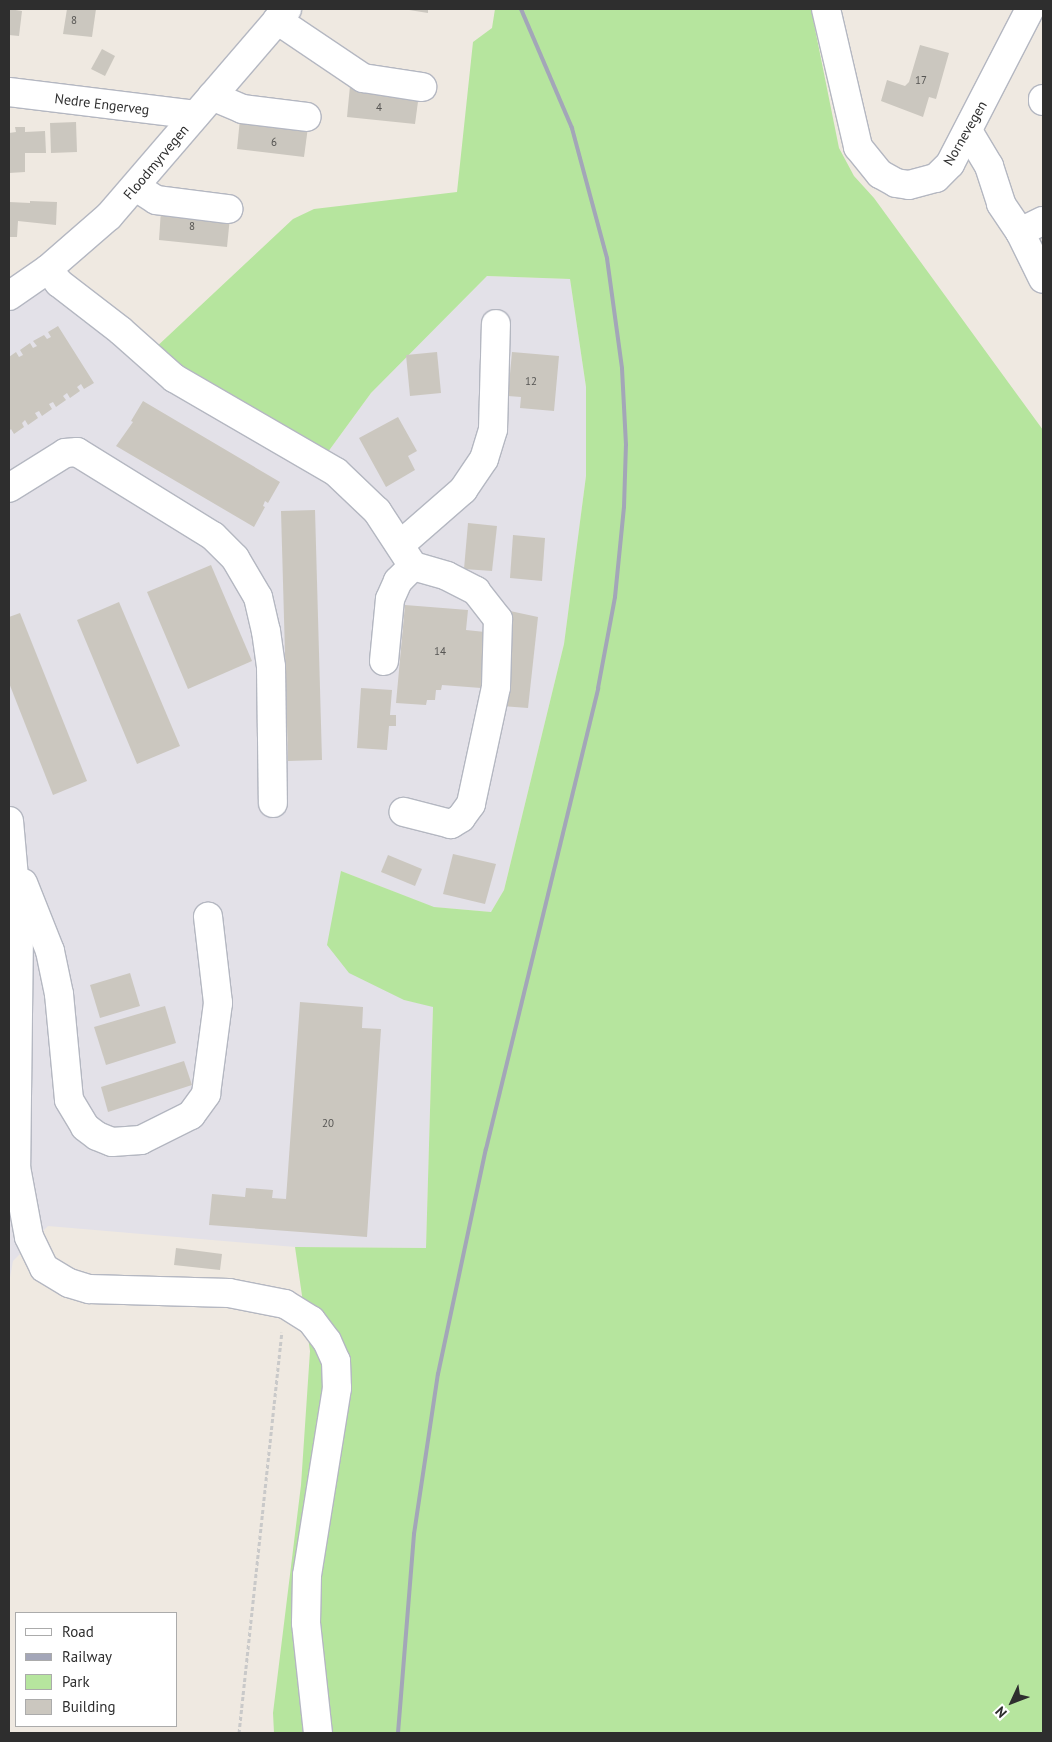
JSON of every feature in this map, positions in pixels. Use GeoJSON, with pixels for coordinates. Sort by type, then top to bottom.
{"type":"FeatureCollection","features":[{"type":"Feature","properties":{"kind":"street","name":"Nornevegen"},"geometry":{"type":"LineString","coordinates":[[826,9],[858,148],[880,174],[896,183],[909,185],[936,178],[950,164],[1030,9]]}},
{"type":"Feature","properties":{"kind":"street"},"geometry":{"type":"LineString","coordinates":[[282,14],[363,78],[422,87]]}},
{"type":"Feature","properties":{"kind":"street","name":"Floodmyrvegen"},"geometry":{"type":"LineString","coordinates":[[9,296],[48,270],[84,240],[136,187],[282,14]]}},
{"type":"Feature","properties":{"kind":"street","name":"Nedre Engerveg"},"geometry":{"type":"LineString","coordinates":[[9,92],[242,109],[307,117]]}},
{"type":"Feature","properties":{"kind":"street"},"geometry":{"type":"LineString","coordinates":[[968,131],[990,166],[1001,204],[1032,227],[1043,279]]}},
{"type":"Feature","properties":{"kind":"street"},"geometry":{"type":"LineString","coordinates":[[136,187],[156,200],[228,209]]}},
{"type":"Feature","properties":{"kind":"street"},"geometry":{"type":"LineString","coordinates":[[48,270],[59,283],[121,331],[174,378],[256,428],[336,472],[377,511],[406,556],[476,591],[488,602],[498,620],[496,687],[471,804],[461,818],[451,824],[404,812]]}},
{"type":"Feature","properties":{"kind":"street"},"geometry":{"type":"LineString","coordinates":[[384,661],[390,599],[406,556],[462,490],[484,458],[493,429],[496,324]]}},
{"type":"Feature","properties":{"kind":"street"},"geometry":{"type":"LineString","coordinates":[[9,488],[65,453],[77,452],[213,536],[235,558],[252,582],[266,631],[271,667],[273,803]]}},
{"type":"Feature","properties":{"kind":"street"},"geometry":{"type":"LineString","coordinates":[[9,821],[14,858],[19,932],[12,1170],[29,1237],[44,1268],[69,1283],[89,1289],[229,1293],[285,1304],[311,1320],[327,1341],[336,1362],[337,1388],[307,1575],[306,1623],[318,1733]]}},
{"type":"Feature","properties":{"kind":"street"},"geometry":{"type":"LineString","coordinates":[[14,858],[50,950],[58,994],[69,1100],[86,1126],[97,1136],[112,1142],[141,1140],[191,1115],[206,1094],[218,1003],[208,917]]}},
{"type":"Feature","properties":{"kind":"path"},"geometry":{"type":"LineString","coordinates":[[239,1733],[285,1304]]}},
{"type":"Feature","properties":{"kind":"shaded area"},"geometry":{"type":"Polygon","coordinates":[[[52,256],[152,351],[325,456],[371,393],[487,276],[570,279],[586,387],[586,476],[564,644],[504,890],[491,912],[433,907],[341,871],[404,1000],[433,1006],[426,1248],[295,1247],[48,1226],[13,1261],[9,1283],[9,287],[52,256]]]}},
{"type":"Feature","properties":{"kind":"green space"},"geometry":{"type":"Polygon","coordinates":[[[495,9],[811,9],[839,148],[854,176],[874,198],[1043,430],[1043,1733],[274,1733],[273,1713],[301,1485],[310,1351],[295,1247],[426,1248],[433,1007],[404,1000],[349,973],[327,945],[341,871],[434,907],[491,912],[504,890],[564,644],[586,476],[586,387],[570,279],[487,276],[371,393],[325,456],[152,351],[293,219],[314,209],[457,192],[473,42],[492,28],[495,9]]]}},
{"type":"Feature","properties":{"kind":"building"},"geometry":{"type":"Polygon","coordinates":[[[9,9],[22,11],[19,36],[9,35],[9,9]]]}},
{"type":"Feature","properties":{"kind":"building"},"geometry":{"type":"Polygon","coordinates":[[[67,9],[96,9],[92,37],[63,34],[67,9]]]}},
{"type":"Feature","properties":{"kind":"building"},"geometry":{"type":"Polygon","coordinates":[[[403,9],[428,9],[428,13],[403,9]]]}},
{"type":"Feature","properties":{"kind":"building"},"geometry":{"type":"Polygon","coordinates":[[[920,45],[949,53],[936,99],[929,97],[923,117],[881,101],[887,80],[905,86],[909,82],[920,45]]]}},
{"type":"Feature","properties":{"kind":"building"},"geometry":{"type":"Polygon","coordinates":[[[102,49],[115,56],[105,76],[91,69],[102,49]]]}},
{"type":"Feature","properties":{"kind":"building"},"geometry":{"type":"Polygon","coordinates":[[[350,86],[419,94],[415,124],[347,117],[350,86]]]}},
{"type":"Feature","properties":{"kind":"building"},"geometry":{"type":"Polygon","coordinates":[[[240,119],[308,127],[304,157],[237,149],[240,119]]]}},
{"type":"Feature","properties":{"kind":"building"},"geometry":{"type":"Polygon","coordinates":[[[76,122],[77,152],[51,153],[50,123],[76,122]]]}},
{"type":"Feature","properties":{"kind":"building"},"geometry":{"type":"Polygon","coordinates":[[[15,127],[25,127],[25,132],[45,131],[46,153],[25,153],[25,172],[9,173],[9,133],[16,132],[15,127]]]}},
{"type":"Feature","properties":{"kind":"building"},"geometry":{"type":"Polygon","coordinates":[[[30,201],[57,202],[56,225],[18,221],[17,237],[9,237],[9,202],[30,203],[30,201]]]}},
{"type":"Feature","properties":{"kind":"building"},"geometry":{"type":"Polygon","coordinates":[[[161,210],[230,217],[227,247],[159,240],[161,210]]]}},
{"type":"Feature","properties":{"kind":"building"},"geometry":{"type":"Polygon","coordinates":[[[58,326],[94,383],[84,389],[81,384],[77,387],[80,391],[70,398],[67,393],[63,396],[66,400],[56,407],[53,402],[49,404],[52,409],[42,416],[39,411],[35,413],[38,418],[28,425],[25,420],[22,423],[24,427],[14,434],[11,429],[9,431],[9,357],[16,352],[19,357],[23,355],[20,350],[30,343],[33,348],[37,346],[33,341],[44,335],[47,339],[51,337],[48,332],[58,326]]]}},
{"type":"Feature","properties":{"kind":"building"},"geometry":{"type":"Polygon","coordinates":[[[437,352],[441,393],[410,396],[406,355],[437,352]]]}},
{"type":"Feature","properties":{"kind":"building"},"geometry":{"type":"Polygon","coordinates":[[[512,352],[559,356],[554,411],[520,408],[521,397],[508,396],[512,352]]]}},
{"type":"Feature","properties":{"kind":"building"},"geometry":{"type":"Polygon","coordinates":[[[143,401],[280,482],[268,503],[265,501],[263,506],[265,507],[254,527],[116,446],[133,422],[131,421],[143,401]]]}},
{"type":"Feature","properties":{"kind":"building"},"geometry":{"type":"Polygon","coordinates":[[[398,417],[417,451],[408,456],[415,470],[386,487],[359,438],[398,417]]]}},
{"type":"Feature","properties":{"kind":"building"},"geometry":{"type":"Polygon","coordinates":[[[315,510],[322,760],[288,761],[281,511],[315,510]]]}},
{"type":"Feature","properties":{"kind":"building"},"geometry":{"type":"Polygon","coordinates":[[[468,523],[497,526],[492,571],[464,569],[468,523]]]}},
{"type":"Feature","properties":{"kind":"building"},"geometry":{"type":"Polygon","coordinates":[[[513,535],[545,538],[542,581],[510,578],[513,535]]]}},
{"type":"Feature","properties":{"kind":"building"},"geometry":{"type":"Polygon","coordinates":[[[211,565],[252,661],[188,689],[147,592],[211,565]]]}},
{"type":"Feature","properties":{"kind":"building"},"geometry":{"type":"Polygon","coordinates":[[[119,602],[180,746],[137,764],[77,620],[119,602]]]}},
{"type":"Feature","properties":{"kind":"building"},"geometry":{"type":"Polygon","coordinates":[[[405,605],[468,610],[466,630],[485,632],[481,688],[442,685],[441,690],[436,690],[435,700],[427,700],[426,705],[396,703],[405,605]]]}},
{"type":"Feature","properties":{"kind":"building"},"geometry":{"type":"Polygon","coordinates":[[[510,611],[538,617],[528,708],[502,706],[510,611]]]}},
{"type":"Feature","properties":{"kind":"building"},"geometry":{"type":"Polygon","coordinates":[[[20,613],[87,781],[53,795],[9,683],[9,617],[20,613]]]}},
{"type":"Feature","properties":{"kind":"building"},"geometry":{"type":"Polygon","coordinates":[[[361,688],[392,690],[390,715],[396,715],[396,726],[389,726],[387,750],[357,748],[361,688]]]}},
{"type":"Feature","properties":{"kind":"building"},"geometry":{"type":"Polygon","coordinates":[[[453,854],[496,864],[485,904],[443,894],[453,854]]]}},
{"type":"Feature","properties":{"kind":"building"},"geometry":{"type":"Polygon","coordinates":[[[388,855],[422,869],[415,886],[381,872],[388,855]]]}},
{"type":"Feature","properties":{"kind":"building"},"geometry":{"type":"Polygon","coordinates":[[[130,973],[140,1006],[100,1018],[90,985],[130,973]]]}},
{"type":"Feature","properties":{"kind":"building"},"geometry":{"type":"Polygon","coordinates":[[[300,1002],[363,1007],[362,1028],[381,1029],[367,1237],[209,1225],[212,1194],[245,1197],[246,1188],[273,1190],[272,1198],[286,1199],[300,1002]]]}},
{"type":"Feature","properties":{"kind":"building"},"geometry":{"type":"Polygon","coordinates":[[[165,1006],[176,1043],[106,1065],[94,1027],[165,1006]]]}},
{"type":"Feature","properties":{"kind":"building"},"geometry":{"type":"Polygon","coordinates":[[[184,1061],[192,1085],[108,1112],[101,1087],[184,1061]]]}},
{"type":"Feature","properties":{"kind":"building"},"geometry":{"type":"Polygon","coordinates":[[[176,1248],[222,1254],[220,1270],[174,1265],[176,1248]]]}},
{"type":"Feature","properties":{"kind":"railway"},"geometry":{"type":"LineString","coordinates":[[398,1733],[414,1534],[438,1374],[486,1149],[598,688],[615,597],[624,507],[626,445],[622,368],[607,258],[572,128],[521,9]]}}]}
